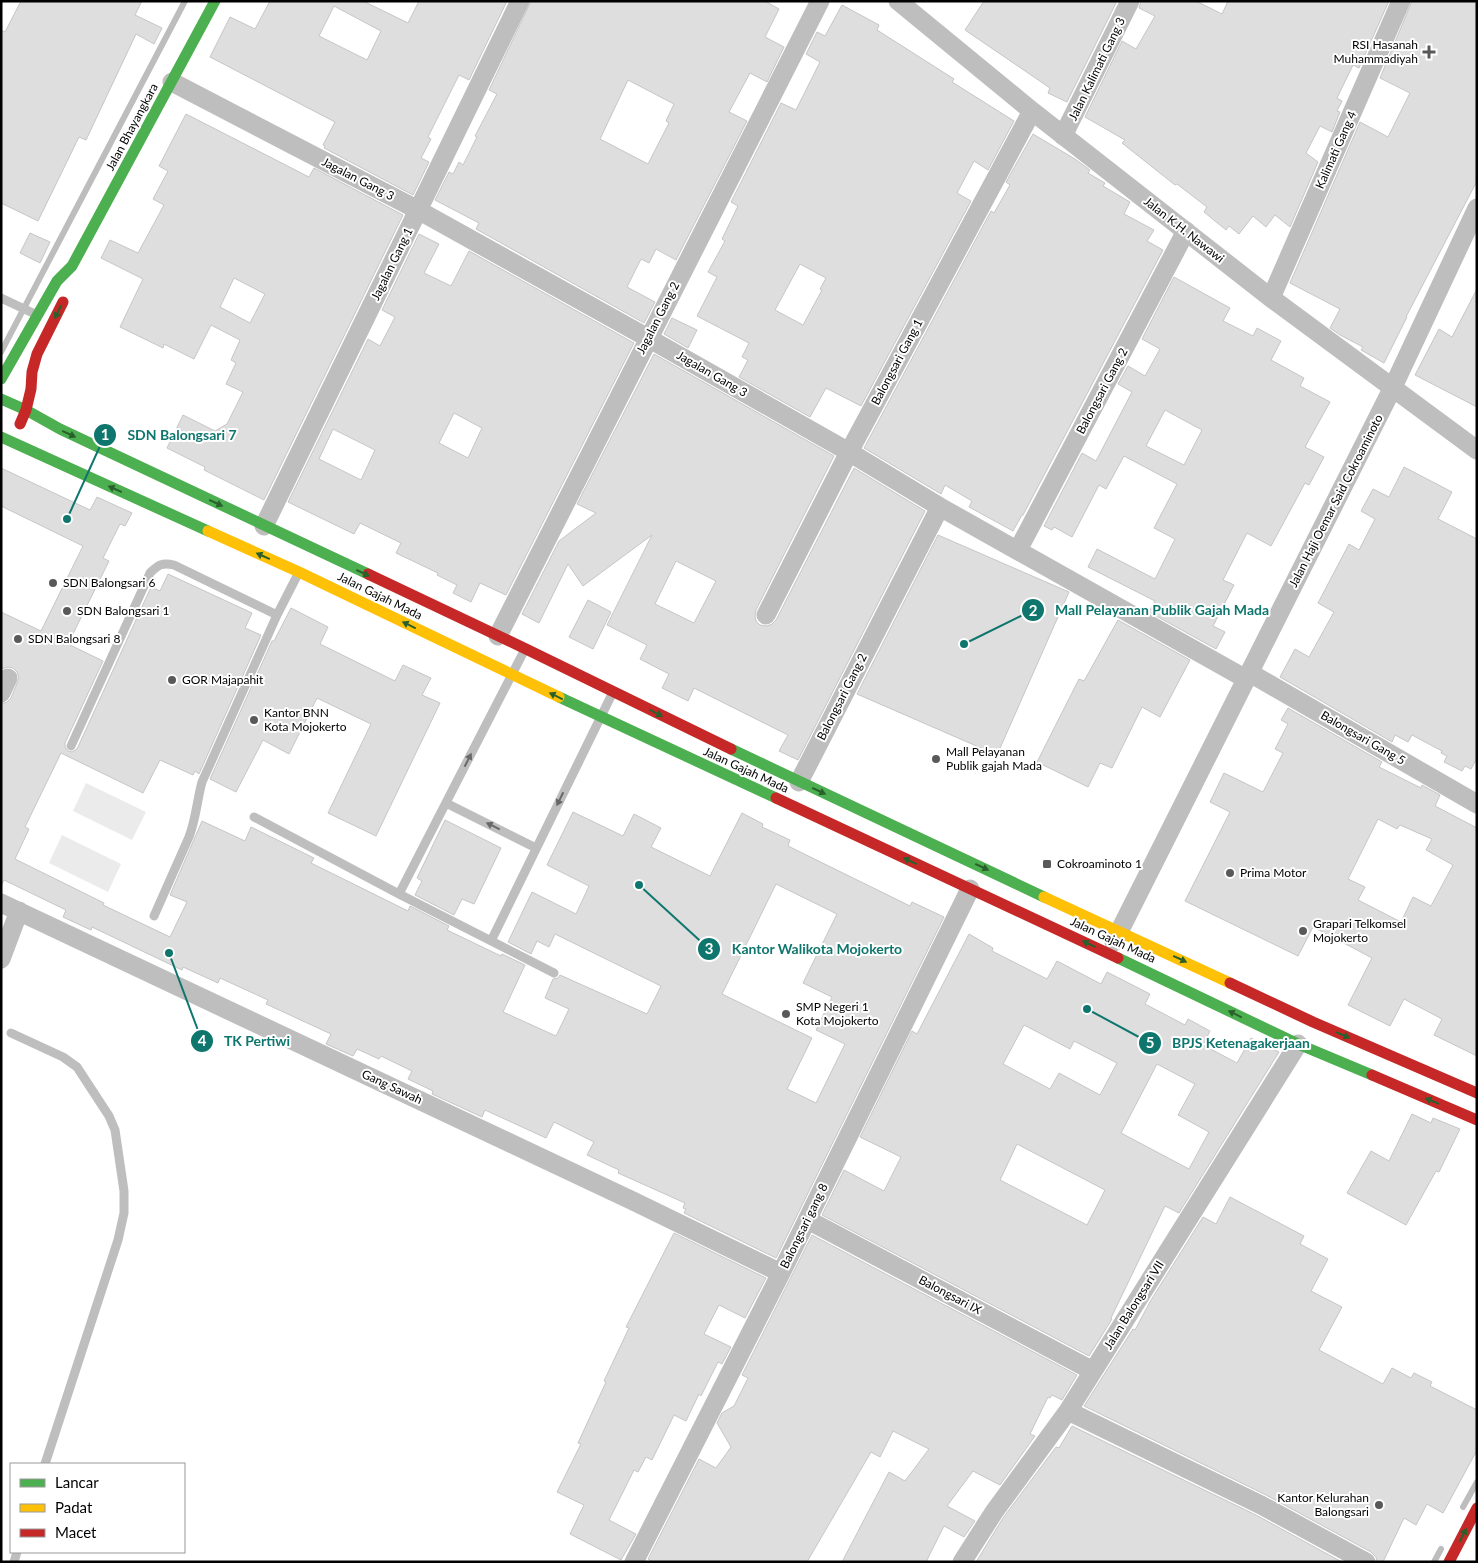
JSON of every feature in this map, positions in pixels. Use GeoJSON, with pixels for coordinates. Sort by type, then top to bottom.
{"type":"FeatureCollection","features":[{"type":"Feature","properties":{"kind":"main road","name":"Jalan Bhayangkara"},"geometry":{"type":"LineString","coordinates":[[1,378],[34,313],[57,281],[72,266],[215,1]]}},
{"type":"Feature","properties":{"kind":"main road","name":"Jalan Bhayangkara"},"geometry":{"type":"LineString","coordinates":[[3,440],[17,429],[26,410],[37,354],[68,291],[72,266]]}},
{"type":"Feature","properties":{"kind":"main road","name":"Jalan Gajah Mada"},"geometry":{"type":"LineString","coordinates":[[1,399],[26,410],[60,429],[526,649],[799,782],[947,864],[970,888],[1298,1044],[1477,1120]]}},
{"type":"Feature","properties":{"kind":"main road","name":"Jalan Gajah Mada"},"geometry":{"type":"LineString","coordinates":[[3,440],[298,572],[600,717],[947,864],[1120,931],[1313,1022],[1477,1093]]}},
{"type":"Feature","properties":{"kind":"main road"},"geometry":{"type":"LineString","coordinates":[[1450,1562],[1477,1508]]}},
{"type":"Feature","properties":{"kind":"street","name":"Jagalan Gang 1"},"geometry":{"type":"LineString","coordinates":[[264,526],[520,1]]}},
{"type":"Feature","properties":{"kind":"street","name":"Jagalan Gang 2"},"geometry":{"type":"LineString","coordinates":[[498,636],[820,1]]}},
{"type":"Feature","properties":{"kind":"street","name":"Jalan K.H. Nawawi"},"geometry":{"type":"LineString","coordinates":[[898,1],[1063,136],[1270,298],[1477,450]]}},
{"type":"Feature","properties":{"kind":"street","name":"Jalan Kalimati Gang 3"},"geometry":{"type":"LineString","coordinates":[[1063,136],[1130,1]]}},
{"type":"Feature","properties":{"kind":"street","name":"Kalimati Gang 4"},"geometry":{"type":"LineString","coordinates":[[1270,298],[1402,1]]}},
{"type":"Feature","properties":{"kind":"street","name":"Jagalan Gang 3"},"geometry":{"type":"LineString","coordinates":[[172,82],[418,210],[648,338],[1018,550],[1248,676]]}},
{"type":"Feature","properties":{"kind":"street","name":"Balongsari Gang 1"},"geometry":{"type":"LineString","coordinates":[[766,616],[849,452],[1032,111]]}},
{"type":"Feature","properties":{"kind":"street","name":"Jalan Haji Oemar Said Cokroaminoto"},"geometry":{"type":"LineString","coordinates":[[1109,953],[1393,387],[1477,208]]}},
{"type":"Feature","properties":{"kind":"street","name":"Balongsari Gang 2"},"geometry":{"type":"LineString","coordinates":[[1018,550],[1186,231]]}},
{"type":"Feature","properties":{"kind":"street","name":"Balongsari Gang 2"},"geometry":{"type":"LineString","coordinates":[[799,782],[940,506]]}},
{"type":"Feature","properties":{"kind":"street","name":"Balongsari Gang 5"},"geometry":{"type":"LineString","coordinates":[[1248,676],[1477,804]]}},
{"type":"Feature","properties":{"kind":"street","name":"Balongsari gang 8"},"geometry":{"type":"LineString","coordinates":[[634,1562],[782,1273],[970,888]]}},
{"type":"Feature","properties":{"kind":"street","name":"Gang Sawah"},"geometry":{"type":"LineString","coordinates":[[1,903],[782,1273]]}},
{"type":"Feature","properties":{"kind":"street"},"geometry":{"type":"LineString","coordinates":[[1,959],[19,911]]}},
{"type":"Feature","properties":{"kind":"street","name":"Jalan Balongsari VII"},"geometry":{"type":"LineString","coordinates":[[962,1562],[994,1512],[1068,1411],[1298,1044]]}},
{"type":"Feature","properties":{"kind":"street","name":"Balongsari IX"},"geometry":{"type":"LineString","coordinates":[[808,1220],[1093,1370]]}},
{"type":"Feature","properties":{"kind":"street"},"geometry":{"type":"LineString","coordinates":[[1068,1411],[1261,1505],[1366,1562]]}},
{"type":"Feature","properties":{"kind":"lane"},"geometry":{"type":"LineString","coordinates":[[7,303],[34,313]]}},
{"type":"Feature","properties":{"kind":"lane"},"geometry":{"type":"LineString","coordinates":[[71,746],[150,573],[158,565],[165,563],[174,565],[277,615]]}},
{"type":"Feature","properties":{"kind":"lane"},"geometry":{"type":"LineString","coordinates":[[154,916],[192,832],[202,782],[298,572]]}},
{"type":"Feature","properties":{"kind":"lane"},"geometry":{"type":"LineString","coordinates":[[399,894],[526,649]]}},
{"type":"Feature","properties":{"kind":"lane"},"geometry":{"type":"LineString","coordinates":[[492,941],[613,691]]}},
{"type":"Feature","properties":{"kind":"lane"},"geometry":{"type":"LineString","coordinates":[[446,803],[536,848]]}},
{"type":"Feature","properties":{"kind":"lane"},"geometry":{"type":"LineString","coordinates":[[254,817],[554,973]]}},
{"type":"Feature","properties":{"kind":"lane"},"geometry":{"type":"LineString","coordinates":[[11,1033],[63,1057],[83,1074],[109,1116],[115,1130],[124,1191],[124,1213],[118,1240],[45,1463]]}},
{"type":"Feature","properties":{"kind":"shaded area"},"geometry":{"type":"Polygon","coordinates":[[[86,783],[146,812],[132,840],[73,811],[86,783]]]}},
{"type":"Feature","properties":{"kind":"shaded area"},"geometry":{"type":"Polygon","coordinates":[[[62,835],[121,864],[108,892],[49,863],[62,835]]]}},
{"type":"Feature","properties":{"kind":"building"},"geometry":{"type":"Polygon","coordinates":[[[21,1],[142,1],[135,15],[162,28],[154,44],[136,34],[86,140],[79,137],[38,221],[1,203],[1,30],[5,32],[21,1]]]}},
{"type":"Feature","properties":{"kind":"building"},"geometry":{"type":"Polygon","coordinates":[[[270,1],[363,1],[408,23],[419,1],[507,1],[469,80],[459,75],[428,137],[431,139],[421,158],[429,162],[413,195],[324,148],[325,146],[323,145],[335,122],[210,57],[230,17],[255,29],[270,1]],[[334,6],[319,36],[367,60],[381,31],[334,6]]]}},
{"type":"Feature","properties":{"kind":"building"},"geometry":{"type":"Polygon","coordinates":[[[531,1],[765,1],[779,9],[765,37],[784,47],[767,82],[750,73],[729,112],[747,121],[676,260],[656,249],[649,263],[641,259],[627,287],[655,302],[644,323],[476,229],[479,223],[435,200],[449,172],[453,174],[459,162],[463,165],[477,137],[475,136],[497,94],[489,90],[531,1]],[[628,80],[600,139],[648,164],[669,123],[666,121],[674,104],[628,80]]]}},
{"type":"Feature","properties":{"kind":"building"},"geometry":{"type":"Polygon","coordinates":[[[984,1],[1117,1],[1067,102],[1048,93],[1050,88],[965,30],[984,1]]]}},
{"type":"Feature","properties":{"kind":"building"},"geometry":{"type":"Polygon","coordinates":[[[1141,1],[1196,1],[1222,14],[1228,1],[1389,1],[1359,68],[1353,65],[1337,98],[1342,101],[1337,111],[1340,112],[1332,132],[1320,126],[1306,153],[1318,162],[1290,227],[1275,215],[1266,227],[1253,216],[1239,234],[1229,226],[1226,230],[1204,212],[1207,207],[1177,184],[1175,185],[1122,143],[1125,140],[1085,117],[1122,41],[1136,49],[1155,16],[1139,8],[1141,1]]]}},
{"type":"Feature","properties":{"kind":"building"},"geometry":{"type":"Polygon","coordinates":[[[1412,1],[1477,1],[1477,181],[1384,363],[1361,350],[1363,347],[1330,328],[1340,309],[1290,283],[1360,122],[1388,137],[1410,93],[1380,78],[1412,1]]]}},
{"type":"Feature","properties":{"kind":"building"},"geometry":{"type":"Polygon","coordinates":[[[842,5],[879,25],[877,30],[954,79],[952,82],[1014,121],[988,170],[974,161],[957,193],[971,201],[861,406],[826,388],[810,417],[739,377],[748,360],[742,357],[749,343],[697,316],[717,277],[708,272],[725,241],[722,239],[738,206],[731,202],[781,103],[796,110],[820,62],[806,54],[817,32],[825,36],[842,5]],[[800,264],[775,310],[803,325],[822,290],[820,289],[826,278],[800,264]]]}},
{"type":"Feature","properties":{"kind":"building"},"geometry":{"type":"Polygon","coordinates":[[[186,114],[309,177],[314,168],[403,215],[264,500],[204,470],[205,467],[167,448],[183,415],[215,431],[227,424],[243,392],[226,384],[236,363],[231,360],[240,340],[211,325],[194,359],[164,344],[163,348],[120,327],[143,279],[101,258],[110,240],[138,253],[164,205],[153,199],[168,171],[159,166],[186,114]],[[234,278],[220,307],[250,323],[265,294],[234,278]]]}},
{"type":"Feature","properties":{"kind":"building"},"geometry":{"type":"Polygon","coordinates":[[[1033,134],[1075,159],[1090,170],[1088,173],[1105,183],[1103,186],[1130,202],[1124,214],[1154,230],[1147,241],[1163,250],[1013,531],[969,507],[972,501],[945,485],[941,494],[864,448],[991,211],[994,213],[1010,185],[1006,182],[1033,134]]]}},
{"type":"Feature","properties":{"kind":"building"},"geometry":{"type":"Polygon","coordinates":[[[30,233],[50,242],[40,263],[20,253],[30,233]]]}},
{"type":"Feature","properties":{"kind":"building"},"geometry":{"type":"Polygon","coordinates":[[[419,234],[439,244],[424,273],[451,286],[469,251],[634,343],[506,595],[480,583],[471,602],[453,593],[457,585],[437,575],[438,573],[396,553],[401,543],[360,523],[354,534],[288,502],[368,339],[380,346],[395,317],[382,310],[419,234]],[[454,413],[439,443],[468,458],[482,428],[454,413]],[[333,429],[319,459],[361,480],[375,450],[333,429]]]}},
{"type":"Feature","properties":{"kind":"building"},"geometry":{"type":"Polygon","coordinates":[[[1174,277],[1230,308],[1223,321],[1253,336],[1257,328],[1281,341],[1271,360],[1304,378],[1300,386],[1330,402],[1305,447],[1324,457],[1309,485],[1305,483],[1271,546],[1247,533],[1223,580],[1234,585],[1213,626],[1225,632],[1216,649],[1149,612],[1155,601],[1088,567],[1097,549],[1155,579],[1175,539],[1154,528],[1177,484],[1124,456],[1106,489],[1099,485],[1072,537],[1054,527],[1052,530],[1044,526],[1082,453],[1096,461],[1132,392],[1118,384],[1128,366],[1145,376],[1160,349],[1142,339],[1174,277]],[[1165,410],[1146,446],[1184,465],[1202,430],[1165,410]]]}},
{"type":"Feature","properties":{"kind":"building"},"geometry":{"type":"Polygon","coordinates":[[[1477,289],[1477,407],[1415,375],[1439,329],[1452,337],[1477,289]]]}},
{"type":"Feature","properties":{"kind":"building"},"geometry":{"type":"Polygon","coordinates":[[[672,318],[697,330],[688,348],[664,334],[672,318]]]}},
{"type":"Feature","properties":{"kind":"building"},"geometry":{"type":"Polygon","coordinates":[[[654,354],[834,456],[756,610],[756,621],[760,625],[767,626],[776,620],[854,468],[925,511],[798,760],[779,751],[788,735],[694,688],[688,701],[662,688],[669,674],[640,659],[647,645],[607,625],[652,535],[583,586],[568,564],[539,623],[522,614],[559,541],[596,513],[577,504],[654,354]],[[676,561],[655,604],[694,623],[716,581],[676,561]]]}},
{"type":"Feature","properties":{"kind":"building"},"geometry":{"type":"Polygon","coordinates":[[[1404,467],[1452,492],[1438,519],[1477,539],[1477,758],[1471,769],[1465,766],[1462,771],[1444,762],[1447,756],[1441,753],[1442,751],[1412,735],[1408,742],[1395,735],[1392,742],[1280,677],[1295,649],[1309,657],[1334,612],[1318,603],[1349,544],[1359,550],[1375,519],[1361,511],[1373,489],[1389,497],[1404,467]]]}},
{"type":"Feature","properties":{"kind":"building"},"geometry":{"type":"Polygon","coordinates":[[[1,468],[90,510],[97,497],[132,513],[125,526],[120,524],[103,558],[109,561],[68,644],[103,661],[65,743],[68,751],[72,752],[77,749],[151,587],[160,591],[168,574],[252,613],[245,628],[261,635],[199,774],[195,771],[193,775],[160,760],[143,793],[61,753],[25,827],[29,829],[15,859],[104,903],[103,905],[170,937],[187,902],[170,895],[202,821],[245,841],[251,827],[314,858],[311,863],[408,911],[410,906],[449,926],[447,930],[501,956],[502,954],[525,965],[503,1012],[556,1036],[569,1009],[545,998],[553,979],[558,978],[560,975],[647,1014],[661,986],[555,934],[549,947],[537,941],[531,954],[508,942],[532,892],[576,914],[589,886],[547,865],[573,812],[623,836],[634,814],[661,828],[651,847],[710,876],[742,813],[763,824],[762,827],[790,840],[788,846],[910,906],[912,902],[944,917],[776,1258],[684,1213],[686,1209],[683,1208],[685,1203],[618,1173],[619,1170],[587,1155],[594,1142],[554,1122],[546,1138],[485,1110],[482,1117],[432,1094],[433,1091],[408,1079],[412,1071],[381,1056],[379,1059],[357,1049],[353,1056],[326,1044],[331,1034],[266,1004],[268,1000],[220,978],[218,983],[183,967],[182,970],[92,927],[91,930],[63,917],[66,910],[4,880],[1,886],[1,704],[11,698],[19,678],[13,668],[1,669],[1,612],[41,631],[83,546],[1,506],[1,468]],[[776,884],[722,994],[812,1038],[787,1089],[816,1103],[845,1044],[816,1030],[832,997],[803,983],[837,914],[776,884]]]}},
{"type":"Feature","properties":{"kind":"building","name":"Mall Pelayanan Publik gajah Mada"},"geometry":{"type":"Polygon","coordinates":[[[938,535],[1069,592],[997,755],[857,694],[938,535]]]}},
{"type":"Feature","properties":{"kind":"building"},"geometry":{"type":"Polygon","coordinates":[[[588,600],[611,612],[593,649],[569,637],[588,600]]]}},
{"type":"Feature","properties":{"kind":"building"},"geometry":{"type":"Polygon","coordinates":[[[291,608],[328,627],[320,644],[395,681],[403,665],[431,678],[422,695],[440,703],[376,836],[328,813],[371,724],[317,698],[289,754],[263,740],[236,792],[210,779],[272,641],[274,641],[291,608]]]}},
{"type":"Feature","properties":{"kind":"building"},"geometry":{"type":"Polygon","coordinates":[[[1118,620],[1190,660],[1160,717],[1142,707],[1112,768],[1100,763],[1088,787],[1037,762],[1079,679],[1084,681],[1118,620]]]}},
{"type":"Feature","properties":{"kind":"building"},"geometry":{"type":"Polygon","coordinates":[[[1288,708],[1382,762],[1379,767],[1421,788],[1422,785],[1440,795],[1435,806],[1477,828],[1477,1056],[1434,1035],[1442,1019],[1404,999],[1390,1026],[1348,1005],[1372,958],[1342,942],[1313,927],[1298,956],[1185,901],[1230,812],[1210,802],[1224,773],[1263,792],[1283,753],[1275,749],[1288,724],[1281,720],[1288,708]],[[1378,819],[1348,879],[1365,887],[1358,900],[1401,922],[1413,897],[1431,906],[1453,865],[1426,850],[1432,839],[1400,825],[1397,829],[1378,819]]]}},
{"type":"Feature","properties":{"kind":"building"},"geometry":{"type":"Polygon","coordinates":[[[445,820],[501,848],[474,904],[462,899],[454,915],[415,895],[422,881],[417,878],[445,820]]]}},
{"type":"Feature","properties":{"kind":"building"},"geometry":{"type":"Polygon","coordinates":[[[969,934],[993,948],[992,951],[1047,979],[1057,961],[1101,984],[1107,972],[1150,994],[1145,1004],[1185,1025],[1188,1019],[1210,1031],[1203,1045],[1237,1063],[1251,1038],[1279,1052],[1179,1213],[1165,1206],[1112,1319],[1089,1356],[822,1215],[844,1170],[884,1191],[901,1157],[860,1137],[912,1031],[917,1034],[969,934]],[[1024,1025],[1003,1064],[1050,1089],[1059,1073],[1100,1095],[1117,1063],[1074,1041],[1070,1049],[1024,1025]],[[1157,1064],[1121,1133],[1189,1169],[1209,1132],[1178,1115],[1195,1084],[1157,1064]],[[1017,1144],[1000,1180],[1087,1225],[1105,1190],[1017,1144]]]}},
{"type":"Feature","properties":{"kind":"building"},"geometry":{"type":"Polygon","coordinates":[[[1412,1114],[1431,1123],[1433,1118],[1460,1129],[1439,1172],[1436,1171],[1406,1225],[1347,1193],[1371,1151],[1389,1161],[1412,1114]]]}},
{"type":"Feature","properties":{"kind":"building"},"geometry":{"type":"Polygon","coordinates":[[[1230,1197],[1304,1236],[1300,1244],[1328,1259],[1311,1291],[1342,1307],[1319,1350],[1383,1384],[1392,1368],[1411,1378],[1414,1373],[1432,1382],[1430,1386],[1477,1410],[1477,1450],[1443,1513],[1427,1504],[1416,1525],[1404,1518],[1383,1562],[1377,1562],[1376,1557],[1371,1552],[1266,1495],[1084,1406],[1133,1329],[1135,1330],[1151,1300],[1203,1217],[1216,1224],[1230,1197]]]}},
{"type":"Feature","properties":{"kind":"building"},"geometry":{"type":"Polygon","coordinates":[[[674,1233],[766,1278],[745,1318],[719,1305],[704,1334],[731,1347],[722,1364],[718,1362],[686,1421],[674,1415],[652,1460],[646,1457],[638,1472],[634,1470],[609,1520],[636,1534],[621,1560],[570,1534],[584,1505],[557,1492],[581,1444],[578,1443],[629,1328],[626,1327],[674,1233]]]}},
{"type":"Feature","properties":{"kind":"building"},"geometry":{"type":"Polygon","coordinates":[[[812,1235],[1077,1375],[1062,1400],[1052,1395],[1050,1398],[1048,1397],[1030,1434],[1035,1436],[1000,1485],[973,1471],[947,1506],[975,1521],[964,1537],[944,1526],[926,1562],[842,1562],[889,1472],[905,1481],[929,1449],[893,1431],[880,1457],[871,1452],[807,1562],[653,1562],[648,1559],[699,1459],[716,1468],[731,1447],[717,1423],[722,1413],[734,1406],[748,1378],[742,1375],[812,1235]]]}},
{"type":"Feature","properties":{"kind":"building"},"geometry":{"type":"Polygon","coordinates":[[[1072,1426],[1256,1515],[1342,1562],[976,1562],[1003,1518],[1056,1447],[1059,1448],[1072,1426]]]}},
{"type":"Feature","properties":{"kind":"waterway"},"geometry":{"type":"LineString","coordinates":[[1,352],[185,1]]}},
{"type":"Feature","properties":{"kind":"waterway"},"geometry":{"type":"LineString","coordinates":[[1463,1507],[1477,1482]]}},
{"type":"Feature","properties":{"kind":"waterway"},"geometry":{"type":"LineString","coordinates":[[1434,1562],[1441,1549]]}},
{"type":"Feature","properties":{"kind":"traffic: fast"},"geometry":{"type":"LineString","coordinates":[[1,379],[57,281],[72,266],[215,1]]}},
{"type":"Feature","properties":{"kind":"traffic: fast"},"geometry":{"type":"LineString","coordinates":[[1,399],[26,410],[60,429],[368,574]]}},
{"type":"Feature","properties":{"kind":"traffic: fast"},"geometry":{"type":"LineString","coordinates":[[1,437],[208,531]]}},
{"type":"Feature","properties":{"kind":"traffic: fast"},"geometry":{"type":"LineString","coordinates":[[559,697],[776,798]]}},
{"type":"Feature","properties":{"kind":"traffic: fast"},"geometry":{"type":"LineString","coordinates":[[731,749],[1044,897]]}},
{"type":"Feature","properties":{"kind":"traffic: fast"},"geometry":{"type":"LineString","coordinates":[[1118,958],[1298,1044],[1372,1075]]}},
{"type":"Feature","properties":{"kind":"traffic: slow"},"geometry":{"type":"LineString","coordinates":[[208,531],[299,572],[559,697]]}},
{"type":"Feature","properties":{"kind":"traffic: slow"},"geometry":{"type":"LineString","coordinates":[[1044,897],[1230,983]]}},
{"type":"Feature","properties":{"kind":"traffic: jam"},"geometry":{"type":"LineString","coordinates":[[20,424],[26,410],[37,354],[63,302]]}},
{"type":"Feature","properties":{"kind":"traffic: jam"},"geometry":{"type":"LineString","coordinates":[[368,574],[731,749]]}},
{"type":"Feature","properties":{"kind":"traffic: jam"},"geometry":{"type":"LineString","coordinates":[[776,798],[1118,958]]}},
{"type":"Feature","properties":{"kind":"traffic: jam"},"geometry":{"type":"LineString","coordinates":[[1230,983],[1313,1022],[1477,1093]]}},
{"type":"Feature","properties":{"kind":"traffic: jam"},"geometry":{"type":"LineString","coordinates":[[1372,1075],[1477,1120]]}},
{"type":"Feature","properties":{"kind":"traffic: jam"},"geometry":{"type":"LineString","coordinates":[[1449,1562],[1477,1508]]}},
{"type":"Feature","properties":{"kind":"place","name":"RSI Hasanah Muhammadiyah"},"geometry":{"type":"Point","coordinates":[1429,52]}},
{"type":"Feature","properties":{"kind":"place","name":"SDN Balongsari 7"},"geometry":{"type":"Point","coordinates":[67,519]}},
{"type":"Feature","properties":{"kind":"place","name":"SDN Balongsari 6"},"geometry":{"type":"Point","coordinates":[53,583]}},
{"type":"Feature","properties":{"kind":"place","name":"SDN Balongsari 1"},"geometry":{"type":"Point","coordinates":[67,611]}},
{"type":"Feature","properties":{"kind":"place","name":"SDN Balongsari 8"},"geometry":{"type":"Point","coordinates":[18,639]}},
{"type":"Feature","properties":{"kind":"place","name":"Mall Pelayanan Publik Gajah Mada"},"geometry":{"type":"Point","coordinates":[964,644]}},
{"type":"Feature","properties":{"kind":"place","name":"GOR Majapahit"},"geometry":{"type":"Point","coordinates":[172,680]}},
{"type":"Feature","properties":{"kind":"place","name":"Kantor BNN Kota Mojokerto"},"geometry":{"type":"Point","coordinates":[254,720]}},
{"type":"Feature","properties":{"kind":"place","name":"Mall Pelayanan Publik gajah Mada"},"geometry":{"type":"Point","coordinates":[936,759]}},
{"type":"Feature","properties":{"kind":"place","name":"Cokroaminoto 1"},"geometry":{"type":"Point","coordinates":[1047,864]}},
{"type":"Feature","properties":{"kind":"place","name":"Prima Motor"},"geometry":{"type":"Point","coordinates":[1230,873]}},
{"type":"Feature","properties":{"kind":"place","name":"Kantor Walikota Mojokerto"},"geometry":{"type":"Point","coordinates":[639,885]}},
{"type":"Feature","properties":{"kind":"place","name":"Grapari Telkomsel Mojokerto"},"geometry":{"type":"Point","coordinates":[1303,931]}},
{"type":"Feature","properties":{"kind":"place","name":"TK Pertiwi"},"geometry":{"type":"Point","coordinates":[169,953]}},
{"type":"Feature","properties":{"kind":"place","name":"BPJS Ketenagakerjaan"},"geometry":{"type":"Point","coordinates":[1087,1009]}},
{"type":"Feature","properties":{"kind":"place","name":"SMP Negeri 1 Kota Mojokerto"},"geometry":{"type":"Point","coordinates":[786,1014]}},
{"type":"Feature","properties":{"kind":"place","name":"Kantor Kelurahan Balongsari"},"geometry":{"type":"Point","coordinates":[1379,1505]}}]}
